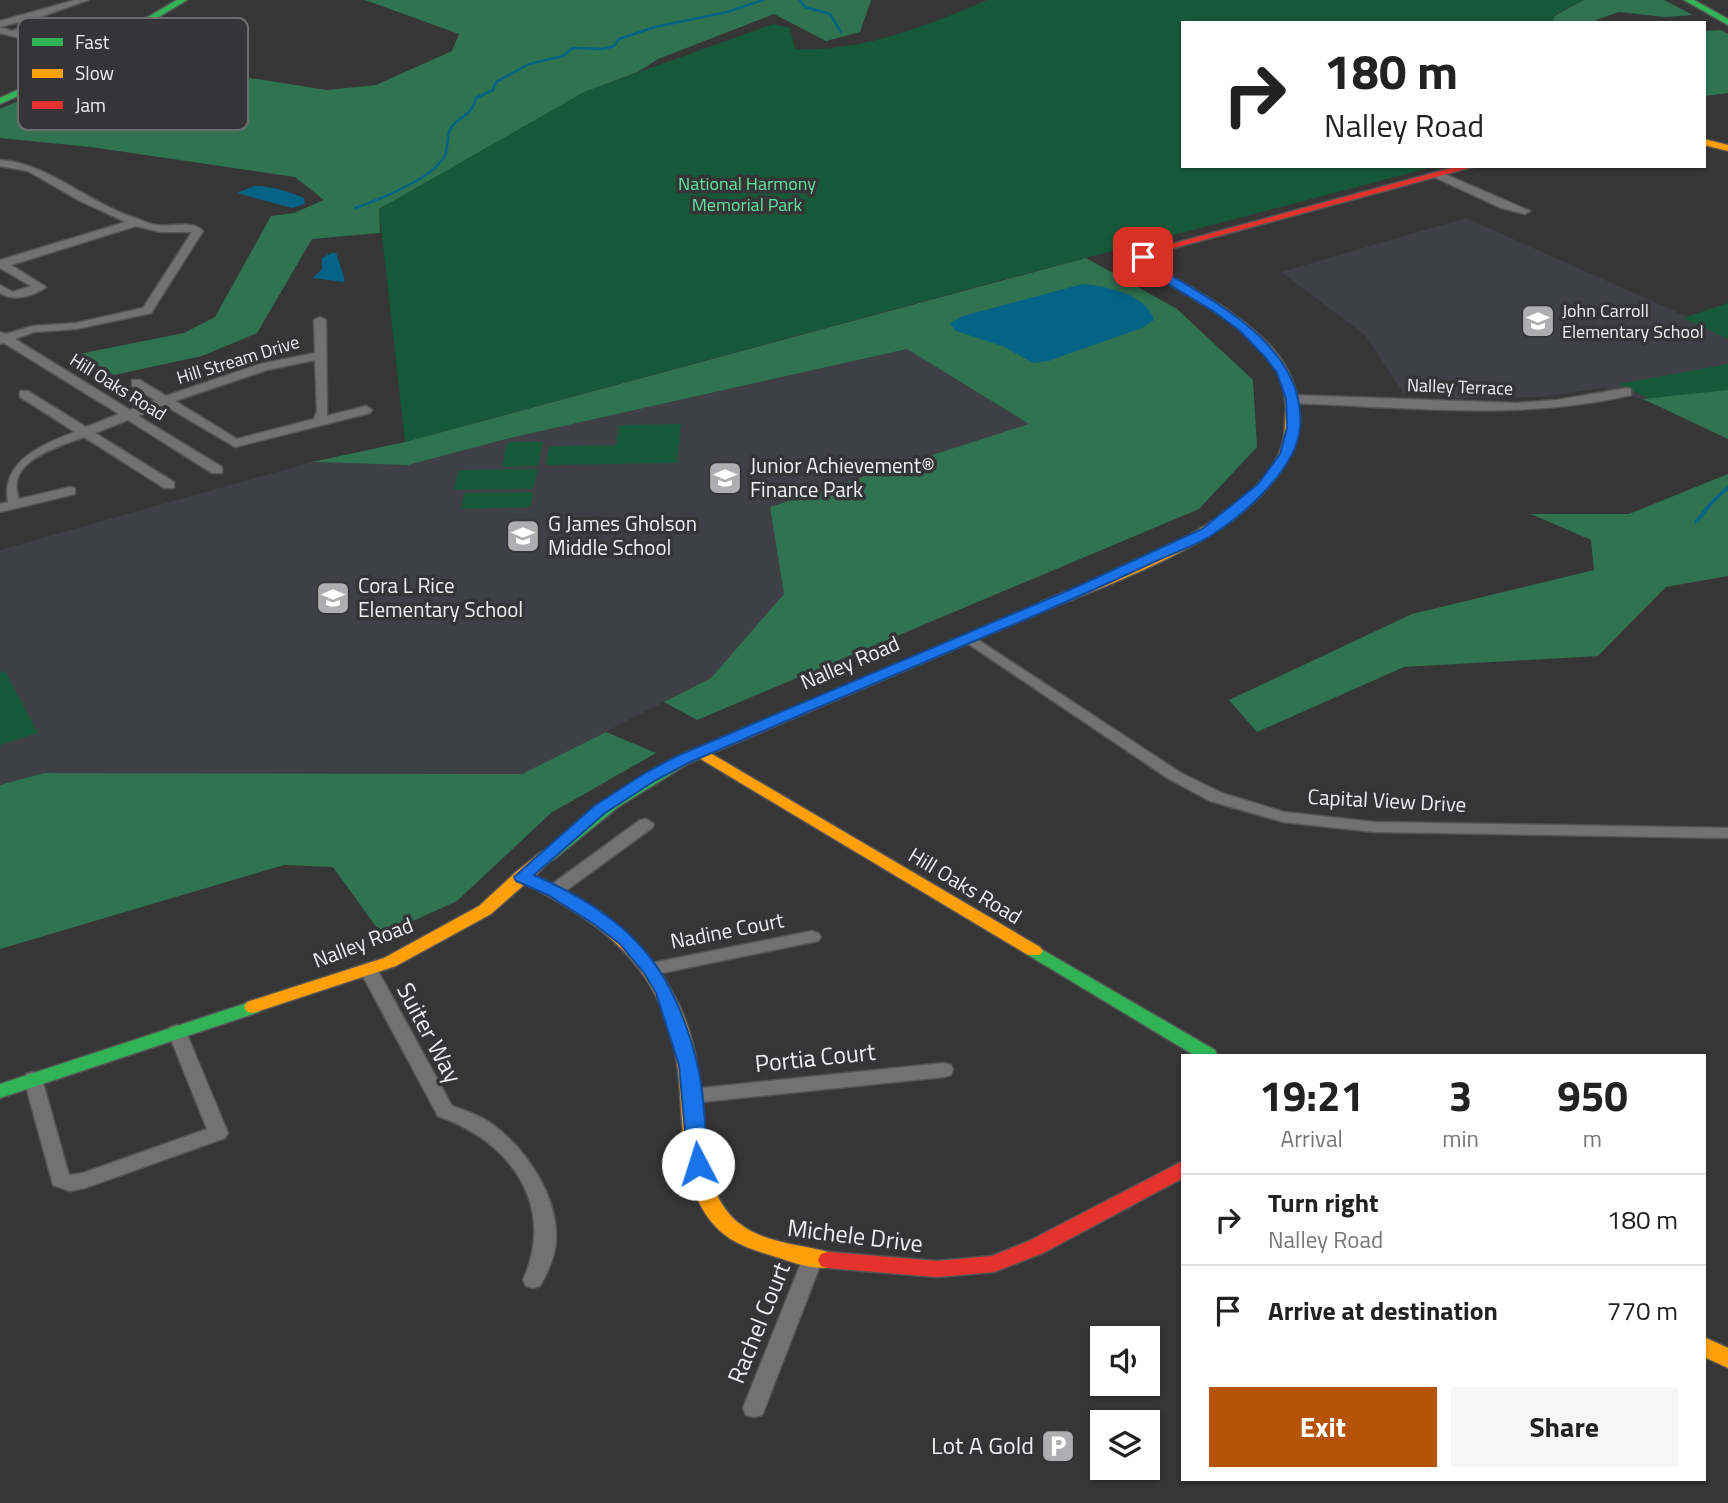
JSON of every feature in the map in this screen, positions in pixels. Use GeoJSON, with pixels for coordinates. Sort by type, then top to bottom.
{"type":"FeatureCollection","features":[{"type":"Feature","properties":{"kind":"street"},"geometry":{"type":"LineString","coordinates":[[24,18],[84,0]]}},
{"type":"Feature","properties":{"kind":"street"},"geometry":{"type":"LineString","coordinates":[[148,0],[180,2]]}},
{"type":"Feature","properties":{"kind":"street"},"geometry":{"type":"LineString","coordinates":[[1688,0],[1728,22]]}},
{"type":"Feature","properties":{"kind":"street"},"geometry":{"type":"LineString","coordinates":[[153,18],[180,2]]}},
{"type":"Feature","properties":{"kind":"street"},"geometry":{"type":"LineString","coordinates":[[0,24],[18,20]]}},
{"type":"Feature","properties":{"kind":"street"},"geometry":{"type":"LineString","coordinates":[[0,30],[18,34]]}},
{"type":"Feature","properties":{"kind":"street"},"geometry":{"type":"LineString","coordinates":[[13,33],[18,31]]}},
{"type":"Feature","properties":{"kind":"street"},"geometry":{"type":"LineString","coordinates":[[0,101],[18,93]]}},
{"type":"Feature","properties":{"kind":"street"},"geometry":{"type":"LineString","coordinates":[[1706,142],[1728,148]]}},
{"type":"Feature","properties":{"kind":"street"},"geometry":{"type":"LineString","coordinates":[[0,163],[35,168],[75,195],[137,222],[155,228],[198,231],[149,310],[132,316],[88,324],[33,329],[2,337]]}},
{"type":"Feature","properties":{"kind":"street"},"geometry":{"type":"LineString","coordinates":[[1438,175],[1464,168]]}},
{"type":"Feature","properties":{"kind":"street"},"geometry":{"type":"LineString","coordinates":[[1438,175],[1505,206],[1525,211]]}},
{"type":"Feature","properties":{"kind":"street","name":"Nalley Road"},"geometry":{"type":"LineString","coordinates":[[0,1091],[390,962],[485,910],[600,810],[650,776],[1207,532],[1263,487],[1287,454],[1293,428],[1292,399],[1283,373],[1260,344],[1224,313],[1148,267],[1143,257],[1152,251],[1438,175]]}},
{"type":"Feature","properties":{"kind":"street"},"geometry":{"type":"LineString","coordinates":[[1,264],[137,222]]}},
{"type":"Feature","properties":{"kind":"street"},"geometry":{"type":"LineString","coordinates":[[0,288],[12,296],[40,287],[1,264]]}},
{"type":"Feature","properties":{"kind":"street"},"geometry":{"type":"LineString","coordinates":[[319,422],[323,411],[320,320]]}},
{"type":"Feature","properties":{"kind":"street","name":"Hill Oaks Road"},"geometry":{"type":"LineString","coordinates":[[2,337],[217,470]]}},
{"type":"Feature","properties":{"kind":"street","name":"Hill Stream Drive"},"geometry":{"type":"LineString","coordinates":[[15,504],[8,486],[17,466],[40,450],[164,401],[279,362],[321,355]]}},
{"type":"Feature","properties":{"kind":"street"},"geometry":{"type":"LineString","coordinates":[[136,383],[235,443],[366,410]]}},
{"type":"Feature","properties":{"kind":"street","name":"Nalley Terrace"},"geometry":{"type":"LineString","coordinates":[[1292,399],[1516,407],[1557,404],[1626,392]]}},
{"type":"Feature","properties":{"kind":"street"},"geometry":{"type":"LineString","coordinates":[[24,394],[169,485]]}},
{"type":"Feature","properties":{"kind":"street"},"geometry":{"type":"LineString","coordinates":[[0,508],[70,491]]}},
{"type":"Feature","properties":{"kind":"street","name":"Capital View Drive"},"geometry":{"type":"LineString","coordinates":[[969,638],[1175,776],[1216,797],[1283,817],[1374,827],[1728,833]]}},
{"type":"Feature","properties":{"kind":"street","name":"Hill Oaks Road"},"geometry":{"type":"LineString","coordinates":[[701,752],[1206,1054]]}},
{"type":"Feature","properties":{"kind":"street"},"geometry":{"type":"LineString","coordinates":[[554,891],[646,824]]}},
{"type":"Feature","properties":{"kind":"street","name":"Michele Drive"},"geometry":{"type":"LineString","coordinates":[[522,877],[554,891],[626,940],[652,969],[665,993],[688,1065],[698,1164],[709,1199],[730,1228],[746,1238],[778,1251],[813,1258],[945,1270],[996,1263],[1035,1248],[1181,1170]]}},
{"type":"Feature","properties":{"kind":"street","name":"Nadine Court"},"geometry":{"type":"LineString","coordinates":[[652,969],[812,937]]}},
{"type":"Feature","properties":{"kind":"street","name":"Suiter Way"},"geometry":{"type":"LineString","coordinates":[[368,969],[444,1111],[471,1120],[494,1135],[513,1154],[529,1180],[543,1212],[547,1237],[542,1262],[533,1280]]}},
{"type":"Feature","properties":{"kind":"street"},"geometry":{"type":"LineString","coordinates":[[33,1079],[60,1180],[70,1183],[85,1180],[218,1133],[177,1032]]}},
{"type":"Feature","properties":{"kind":"street","name":"Portia Court"},"geometry":{"type":"LineString","coordinates":[[692,1096],[944,1070]]}},
{"type":"Feature","properties":{"kind":"street","name":"Rachel Court"},"geometry":{"type":"LineString","coordinates":[[754,1408],[813,1258]]}},
{"type":"Feature","properties":{"kind":"street"},"geometry":{"type":"LineString","coordinates":[[1706,1347],[1728,1359]]}},
{"type":"Feature","properties":{"kind":"shaded area"},"geometry":{"type":"Polygon","coordinates":[[[1466,218],[1692,319],[1728,306],[1728,390],[1643,399],[1602,388],[1542,397],[1462,398],[1404,394],[1366,336],[1281,272],[1466,218]]]}},
{"type":"Feature","properties":{"kind":"shaded area"},"geometry":{"type":"Polygon","coordinates":[[[907,349],[1030,425],[770,507],[785,594],[711,678],[523,774],[44,773],[0,785],[0,550],[312,462],[408,465],[510,438],[907,349]]]}},
{"type":"Feature","properties":{"kind":"green space"},"geometry":{"type":"Polygon","coordinates":[[[365,0],[871,0],[860,32],[826,41],[774,14],[658,59],[638,72],[584,92],[379,209],[380,233],[312,239],[257,333],[202,356],[114,375],[79,354],[184,333],[215,317],[271,216],[294,213],[324,200],[295,177],[91,147],[0,138],[0,109],[18,101],[18,130],[248,130],[248,78],[327,90],[376,85],[452,51],[459,34],[365,0]]]}},
{"type":"Feature","properties":{"kind":"green space","name":"National Harmony Memorial Park"},"geometry":{"type":"Polygon","coordinates":[[[987,0],[1584,0],[1556,14],[1552,21],[1181,21],[1181,168],[1429,168],[998,281],[405,442],[379,209],[584,92],[773,24],[790,28],[795,49],[819,49],[868,42],[942,19],[987,0]]]}},
{"type":"Feature","properties":{"kind":"green space"},"geometry":{"type":"Polygon","coordinates":[[[1584,0],[1664,0],[1693,15],[1665,17],[1619,12],[1597,21],[1552,21],[1556,15],[1584,0]]]}},
{"type":"Feature","properties":{"kind":"green space"},"geometry":{"type":"Polygon","coordinates":[[[1721,30],[1728,34],[1728,93],[1706,96],[1706,31],[1721,30]]]}},
{"type":"Feature","properties":{"kind":"green space"},"geometry":{"type":"Polygon","coordinates":[[[1086,258],[1177,309],[1253,380],[1257,447],[1199,509],[697,720],[664,702],[711,678],[784,594],[770,507],[1029,424],[907,349],[510,438],[408,465],[312,462],[405,442],[1086,258]]]}},
{"type":"Feature","properties":{"kind":"green space"},"geometry":{"type":"Polygon","coordinates":[[[1728,303],[1728,339],[1683,318],[1728,303]]]}},
{"type":"Feature","properties":{"kind":"green space"},"geometry":{"type":"Polygon","coordinates":[[[1728,364],[1728,438],[1619,384],[1728,364]]]}},
{"type":"Feature","properties":{"kind":"green space"},"geometry":{"type":"Polygon","coordinates":[[[1728,390],[1728,439],[1643,399],[1728,390]]]}},
{"type":"Feature","properties":{"kind":"green space"},"geometry":{"type":"Polygon","coordinates":[[[681,424],[677,463],[546,465],[549,446],[616,445],[619,425],[681,424]]]}},
{"type":"Feature","properties":{"kind":"green space"},"geometry":{"type":"Polygon","coordinates":[[[507,442],[543,442],[538,466],[502,467],[507,442]]]}},
{"type":"Feature","properties":{"kind":"green space"},"geometry":{"type":"Polygon","coordinates":[[[538,469],[533,489],[453,490],[459,470],[538,469]]]}},
{"type":"Feature","properties":{"kind":"green space"},"geometry":{"type":"Polygon","coordinates":[[[1728,474],[1728,576],[1666,587],[1598,656],[1404,667],[1257,732],[1229,700],[1412,614],[1594,570],[1591,540],[1531,514],[1629,514],[1728,474]]]}},
{"type":"Feature","properties":{"kind":"green space"},"geometry":{"type":"Polygon","coordinates":[[[533,492],[530,507],[461,509],[464,493],[533,492]]]}},
{"type":"Feature","properties":{"kind":"green space"},"geometry":{"type":"Polygon","coordinates":[[[5,671],[38,733],[0,745],[0,673],[5,671]]]}},
{"type":"Feature","properties":{"kind":"green space"},"geometry":{"type":"Polygon","coordinates":[[[606,732],[656,753],[551,813],[457,901],[382,935],[333,867],[284,865],[0,949],[0,785],[44,773],[522,774],[606,732]]]}},
{"type":"Feature","properties":{"kind":"water"},"geometry":{"type":"Polygon","coordinates":[[[254,186],[292,193],[304,198],[305,204],[292,208],[237,193],[254,186]]]}},
{"type":"Feature","properties":{"kind":"water"},"geometry":{"type":"Polygon","coordinates":[[[336,253],[344,282],[313,278],[322,269],[322,258],[336,253]]]}},
{"type":"Feature","properties":{"kind":"water"},"geometry":{"type":"Polygon","coordinates":[[[1083,284],[1103,287],[1135,298],[1144,304],[1154,320],[1142,328],[1048,361],[1033,363],[1005,347],[956,331],[950,323],[963,316],[1083,284]]]}},
{"type":"Feature","properties":{"kind":"waterway"},"geometry":{"type":"LineString","coordinates":[[355,208],[404,188],[438,165],[444,157],[453,125],[471,110],[476,98],[493,90],[496,82],[529,64],[563,56],[573,48],[603,49],[614,46],[619,39],[655,27],[727,12],[763,0]]}},
{"type":"Feature","properties":{"kind":"waterway"},"geometry":{"type":"LineString","coordinates":[[800,0],[805,7],[830,14],[841,32]]}},
{"type":"Feature","properties":{"kind":"waterway"},"geometry":{"type":"LineString","coordinates":[[1696,522],[1728,488]]}},
{"type":"Feature","properties":{"kind":"traffic: fast"},"geometry":{"type":"LineString","coordinates":[[152,18],[183,0]]}},
{"type":"Feature","properties":{"kind":"traffic: fast"},"geometry":{"type":"LineString","coordinates":[[1688,0],[1728,22]]}},
{"type":"Feature","properties":{"kind":"traffic: fast"},"geometry":{"type":"LineString","coordinates":[[0,101],[18,93]]}},
{"type":"Feature","properties":{"kind":"traffic: fast"},"geometry":{"type":"LineString","coordinates":[[547,856],[612,804],[683,760],[1046,605]]}},
{"type":"Feature","properties":{"kind":"traffic: fast"},"geometry":{"type":"LineString","coordinates":[[1034,951],[1206,1054]]}},
{"type":"Feature","properties":{"kind":"traffic: fast"},"geometry":{"type":"LineString","coordinates":[[0,1091],[253,1007]]}},
{"type":"Feature","properties":{"kind":"traffic: slow"},"geometry":{"type":"LineString","coordinates":[[1706,142],[1728,148]]}},
{"type":"Feature","properties":{"kind":"traffic: slow"},"geometry":{"type":"LineString","coordinates":[[1046,605],[1162,556],[1204,533],[1241,507],[1271,477],[1290,443],[1293,405],[1277,364],[1269,352],[1242,327],[1212,305],[1148,267],[1143,257],[1166,247]]}},
{"type":"Feature","properties":{"kind":"traffic: slow"},"geometry":{"type":"LineString","coordinates":[[700,752],[1034,951]]}},
{"type":"Feature","properties":{"kind":"traffic: slow"},"geometry":{"type":"LineString","coordinates":[[253,1007],[390,962],[485,910],[547,856]]}},
{"type":"Feature","properties":{"kind":"traffic: slow"},"geometry":{"type":"LineString","coordinates":[[522,876],[582,908],[618,935],[649,968],[661,988],[682,1040],[700,1174],[717,1215],[743,1236],[766,1246],[828,1260]]}},
{"type":"Feature","properties":{"kind":"traffic: slow"},"geometry":{"type":"LineString","coordinates":[[1706,1347],[1728,1359]]}},
{"type":"Feature","properties":{"kind":"traffic: jam"},"geometry":{"type":"LineString","coordinates":[[1166,247],[1463,168]]}},
{"type":"Feature","properties":{"kind":"traffic: jam"},"geometry":{"type":"LineString","coordinates":[[828,1260],[937,1269],[994,1264],[1036,1247],[1181,1170]]}},
{"type":"Feature","properties":{"kind":"place","name":"John Carroll Elementary School"},"geometry":{"type":"Point","coordinates":[1538,321]}},
{"type":"Feature","properties":{"kind":"place","name":"Junior Achievement® Finance Park"},"geometry":{"type":"Point","coordinates":[725,478]}},
{"type":"Feature","properties":{"kind":"place","name":"G James Gholson Middle School"},"geometry":{"type":"Point","coordinates":[523,536]}},
{"type":"Feature","properties":{"kind":"place","name":"Cora L Rice Elementary School"},"geometry":{"type":"Point","coordinates":[333,598]}},
{"type":"Feature","properties":{"kind":"place","name":"Lot A Gold"},"geometry":{"type":"Point","coordinates":[1058,1446]}},
{"type":"Feature","properties":{"kind":"route"},"geometry":{"type":"LineString","coordinates":[[698,1164],[688,1065],[665,993],[652,969],[626,940],[600,920],[554,891],[522,877],[600,810],[650,776],[1128,570],[1207,532],[1239,509],[1263,487],[1287,454],[1293,428],[1294,410],[1283,373],[1270,355],[1243,328],[1217,308],[1148,267],[1143,257]]}}]}
